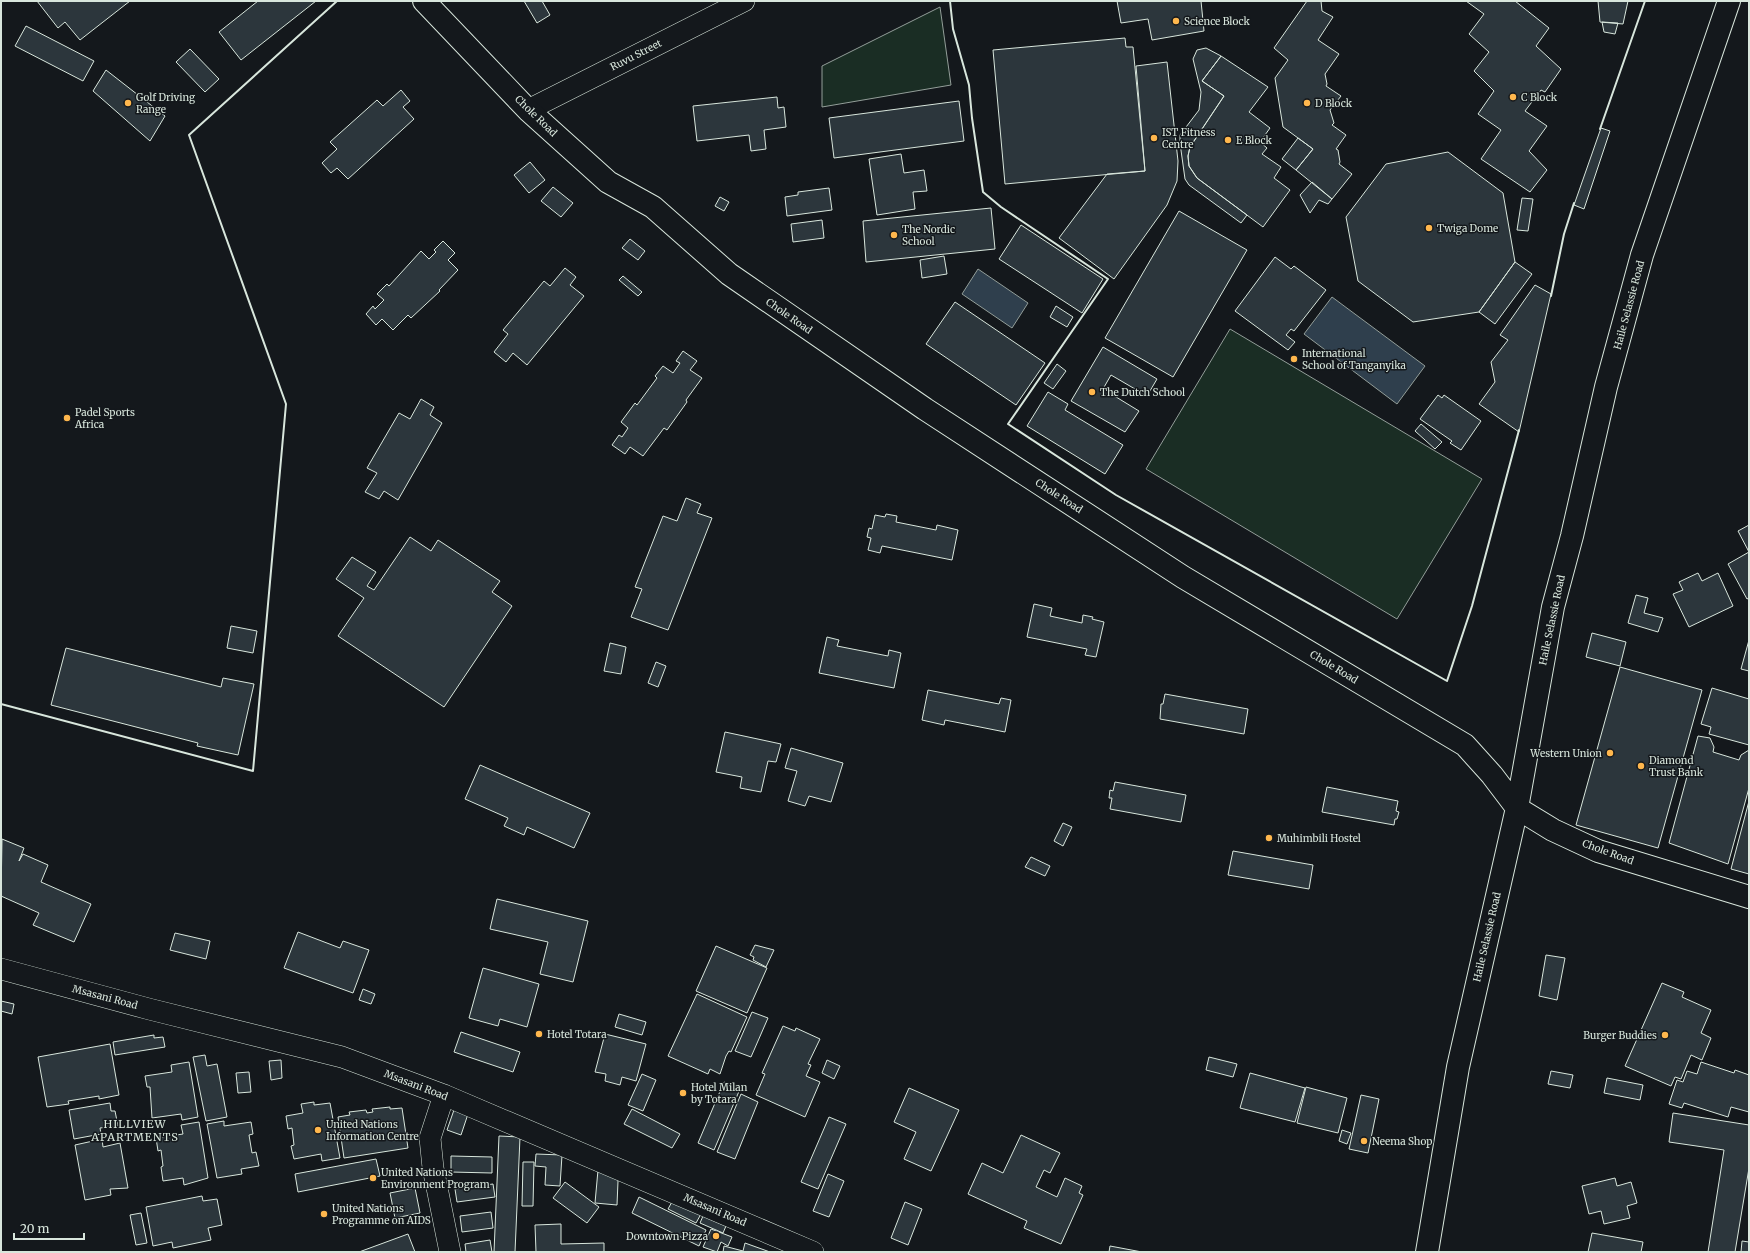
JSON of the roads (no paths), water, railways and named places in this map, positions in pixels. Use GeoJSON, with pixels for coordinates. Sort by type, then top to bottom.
{"type":"FeatureCollection","features":[{"type":"Feature","properties":{"kind":"street","name":"Chole Road"},"geometry":{"type":"LineString","coordinates":[[424,1],[528,110],[608,182],[653,207],[730,274],[828,343],[1183,577],[1465,745],[1492,775],[1517,808],[1553,830],[1598,851],[1749,897]]}},
{"type":"Feature","properties":{"kind":"street","name":"Ruvu Street"},"geometry":{"type":"LineString","coordinates":[[528,110],[744,1]]}},
{"type":"Feature","properties":{"kind":"street","name":"Haile Selassie Road"},"geometry":{"type":"LineString","coordinates":[[1427,1252],[1458,1066],[1517,808],[1553,607],[1572,536],[1606,387],[1642,255],[1729,1]]}},
{"type":"Feature","properties":{"kind":"street","name":"Msasani Road"},"geometry":{"type":"LineString","coordinates":[[1,969],[157,1011],[342,1057],[444,1095],[803,1250]]}},
{"type":"Feature","properties":{"kind":"street"},"geometry":{"type":"LineString","coordinates":[[444,1095],[430,1138],[433,1168],[450,1252]]}},
{"type":"Feature","properties":{"kind":"water"},"geometry":{"type":"Polygon","coordinates":[[[978,269],[1028,303],[1012,328],[962,294],[978,269]]]}},
{"type":"Feature","properties":{"kind":"water"},"geometry":{"type":"Polygon","coordinates":[[[1332,297],[1425,366],[1397,404],[1304,334],[1332,297]]]}},
{"type":"Feature","properties":{"kind":"place","name":"Science Block"},"geometry":{"type":"Point","coordinates":[1176,21]}},
{"type":"Feature","properties":{"kind":"place","name":"C Block"},"geometry":{"type":"Point","coordinates":[1513,97]}},
{"type":"Feature","properties":{"kind":"place","name":"Golf Driving Range"},"geometry":{"type":"Point","coordinates":[128,103]}},
{"type":"Feature","properties":{"kind":"place","name":"D Block"},"geometry":{"type":"Point","coordinates":[1307,103]}},
{"type":"Feature","properties":{"kind":"place","name":"IST Fitness Centre"},"geometry":{"type":"Point","coordinates":[1154,138]}},
{"type":"Feature","properties":{"kind":"place","name":"E Block"},"geometry":{"type":"Point","coordinates":[1228,140]}},
{"type":"Feature","properties":{"kind":"place","name":"Twiga Dome"},"geometry":{"type":"Point","coordinates":[1429,228]}},
{"type":"Feature","properties":{"kind":"place","name":"The Nordic School"},"geometry":{"type":"Point","coordinates":[894,235]}},
{"type":"Feature","properties":{"kind":"place","name":"International School of Tanganyika"},"geometry":{"type":"Point","coordinates":[1294,359]}},
{"type":"Feature","properties":{"kind":"place","name":"The Dutch School"},"geometry":{"type":"Point","coordinates":[1092,392]}},
{"type":"Feature","properties":{"kind":"place","name":"Padel Sports Africa"},"geometry":{"type":"Point","coordinates":[67,418]}},
{"type":"Feature","properties":{"kind":"place","name":"Western Union"},"geometry":{"type":"Point","coordinates":[1610,753]}},
{"type":"Feature","properties":{"kind":"place","name":"Diamond Trust Bank"},"geometry":{"type":"Point","coordinates":[1641,766]}},
{"type":"Feature","properties":{"kind":"place","name":"Muhimbili Hostel"},"geometry":{"type":"Point","coordinates":[1269,838]}},
{"type":"Feature","properties":{"kind":"place","name":"Hotel Totara"},"geometry":{"type":"Point","coordinates":[539,1034]}},
{"type":"Feature","properties":{"kind":"place","name":"Burger Buddies"},"geometry":{"type":"Point","coordinates":[1665,1035]}},
{"type":"Feature","properties":{"kind":"place","name":"Hotel Milan by Totara"},"geometry":{"type":"Point","coordinates":[683,1093]}},
{"type":"Feature","properties":{"kind":"place","name":"United Nations Information Centre"},"geometry":{"type":"Point","coordinates":[318,1130]}},
{"type":"Feature","properties":{"kind":"place","name":"Neema Shop"},"geometry":{"type":"Point","coordinates":[1364,1141]}},
{"type":"Feature","properties":{"kind":"place","name":"United Nations Environment Program"},"geometry":{"type":"Point","coordinates":[373,1178]}},
{"type":"Feature","properties":{"kind":"place","name":"United Nations Programme on AIDS"},"geometry":{"type":"Point","coordinates":[324,1214]}},
{"type":"Feature","properties":{"kind":"place","name":"Downtown Pizza"},"geometry":{"type":"Point","coordinates":[716,1236]}},
{"type":"Feature","properties":{"kind":"district","name":"HILLVIEW APARTMENTS"},"geometry":{"type":"Point","coordinates":[135,1130]}}]}
